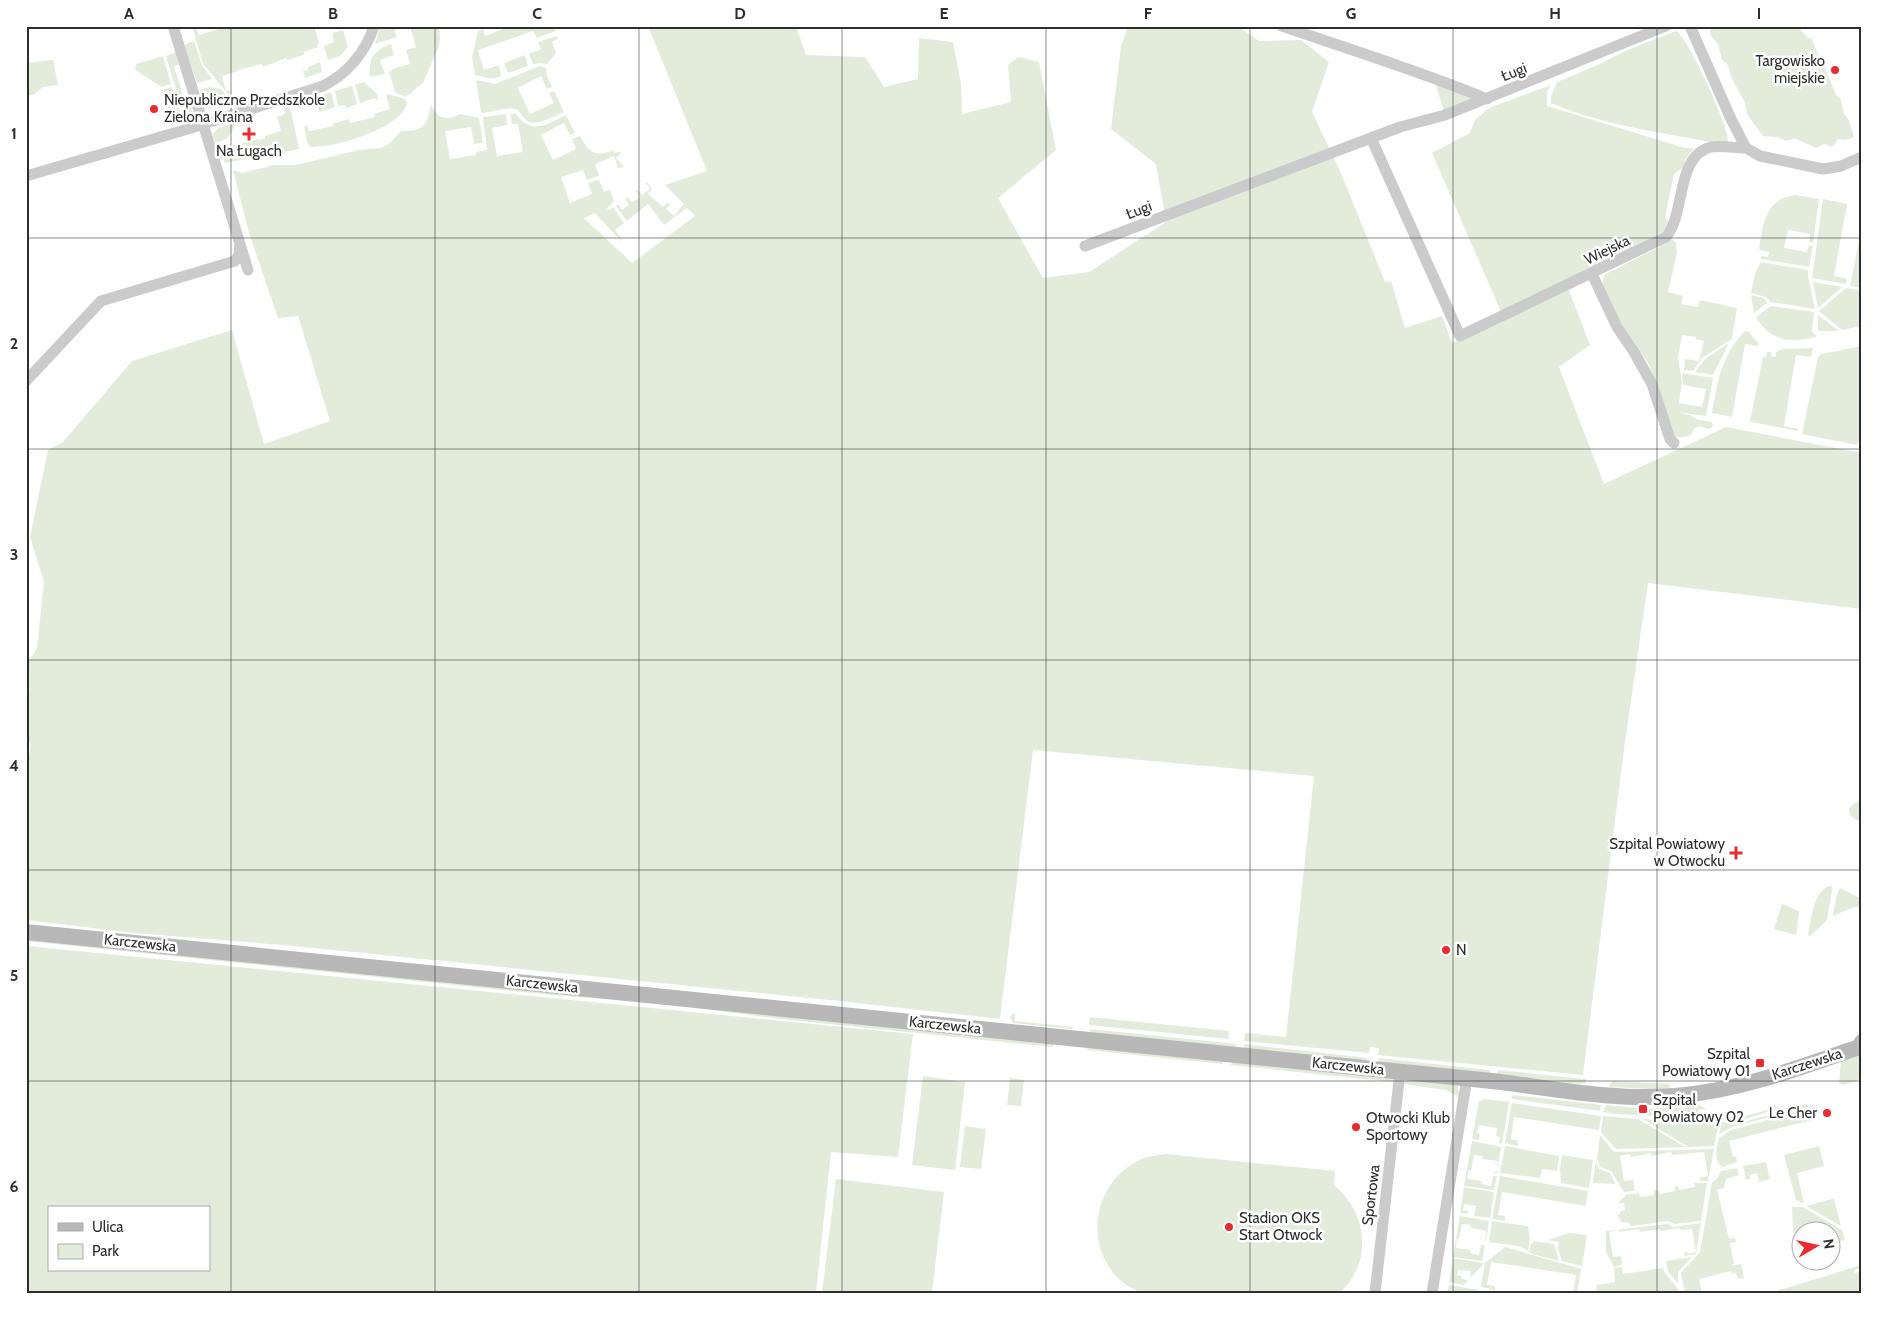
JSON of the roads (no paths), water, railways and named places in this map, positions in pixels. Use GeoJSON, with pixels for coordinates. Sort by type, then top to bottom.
{"type":"FeatureCollection","features":[{"type":"Feature","properties":{"kind":"main road","name":"Karczewska"},"geometry":{"type":"LineString","coordinates":[[26,932],[1467,1078],[1625,1096],[1676,1096],[1707,1092],[1752,1082],[1861,1046]]}},
{"type":"Feature","properties":{"kind":"street"},"geometry":{"type":"LineString","coordinates":[[26,176],[291,97],[331,82],[343,73],[361,53],[367,44],[374,26]]}},
{"type":"Feature","properties":{"kind":"street"},"geometry":{"type":"LineString","coordinates":[[1282,26],[1404,69],[1433,76],[1487,99]]}},
{"type":"Feature","properties":{"kind":"street","name":"Ługi"},"geometry":{"type":"LineString","coordinates":[[1085,246],[1400,127],[1445,115],[1666,26]]}},
{"type":"Feature","properties":{"kind":"street"},"geometry":{"type":"LineString","coordinates":[[1690,26],[1731,119],[1746,148],[1760,156],[1822,169],[1836,168],[1862,157]]}},
{"type":"Feature","properties":{"kind":"street"},"geometry":{"type":"LineString","coordinates":[[173,28],[248,270]]}},
{"type":"Feature","properties":{"kind":"street","name":"Wiejska"},"geometry":{"type":"LineString","coordinates":[[1371,138],[1460,336],[1666,237],[1674,224],[1690,166],[1700,153],[1717,146],[1746,148]]}},
{"type":"Feature","properties":{"kind":"street"},"geometry":{"type":"LineString","coordinates":[[27,380],[101,301],[235,261],[239,255],[240,244]]}},
{"type":"Feature","properties":{"kind":"street"},"geometry":{"type":"LineString","coordinates":[[1592,274],[1617,327],[1652,384],[1670,438],[1674,443]]}},
{"type":"Feature","properties":{"kind":"street","name":"Sportowa"},"geometry":{"type":"LineString","coordinates":[[1375,1293],[1400,1072]]}},
{"type":"Feature","properties":{"kind":"street"},"geometry":{"type":"LineString","coordinates":[[1432,1293],[1467,1078]]}},
{"type":"Feature","properties":{"kind":"place","name":"Targowisko miejskie"},"geometry":{"type":"Point","coordinates":[1835,70]}},
{"type":"Feature","properties":{"kind":"place","name":"Niepubliczne Przedszkole Zielona Kraina"},"geometry":{"type":"Point","coordinates":[154,109]}},
{"type":"Feature","properties":{"kind":"place","name":"Na Ługach"},"geometry":{"type":"Point","coordinates":[249,134]}},
{"type":"Feature","properties":{"kind":"place","name":"Szpital Powiatowy w Otwocku"},"geometry":{"type":"Point","coordinates":[1736,853]}},
{"type":"Feature","properties":{"kind":"place","name":"N"},"geometry":{"type":"Point","coordinates":[1446,950]}},
{"type":"Feature","properties":{"kind":"place","name":"Szpital Powiatowy 01"},"geometry":{"type":"Point","coordinates":[1760,1063]}},
{"type":"Feature","properties":{"kind":"place","name":"Szpital Powiatowy 02"},"geometry":{"type":"Point","coordinates":[1643,1109]}},
{"type":"Feature","properties":{"kind":"place","name":"Le Cher"},"geometry":{"type":"Point","coordinates":[1827,1113]}},
{"type":"Feature","properties":{"kind":"place","name":"Otwocki Klub Sportowy"},"geometry":{"type":"Point","coordinates":[1356,1127]}},
{"type":"Feature","properties":{"kind":"place","name":"Stadion OKS Start Otwock"},"geometry":{"type":"Point","coordinates":[1229,1227]}}]}
